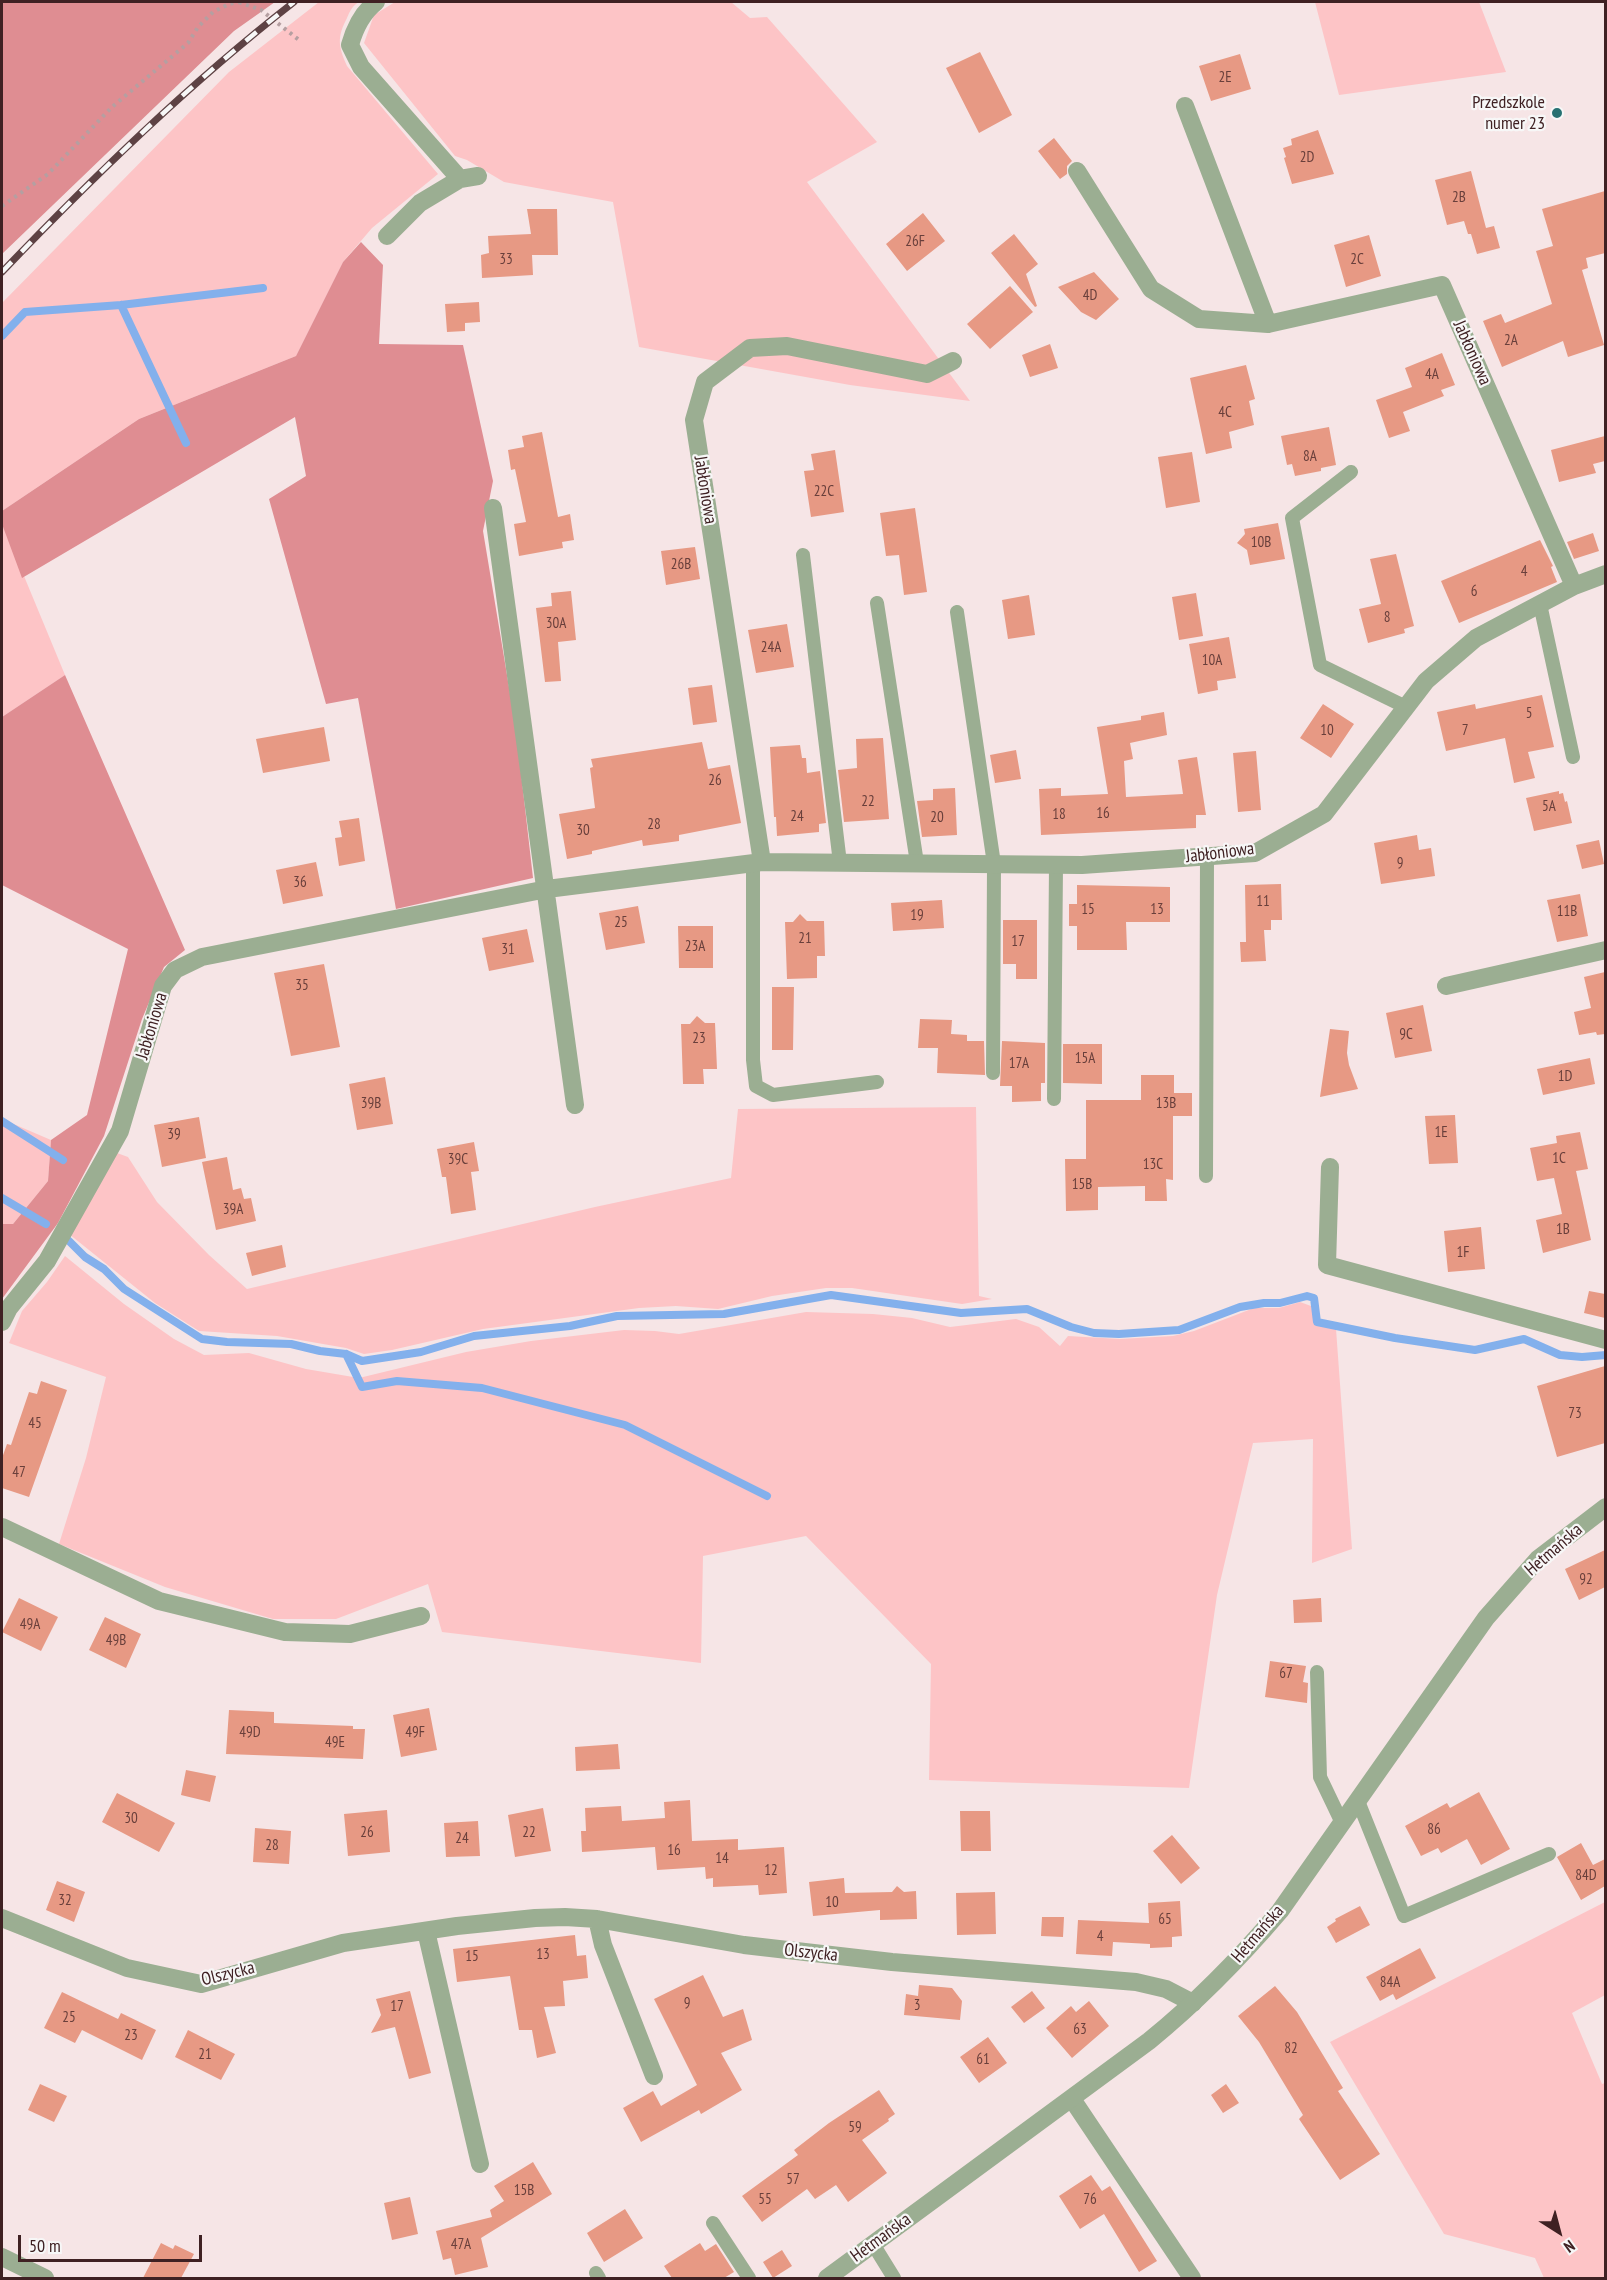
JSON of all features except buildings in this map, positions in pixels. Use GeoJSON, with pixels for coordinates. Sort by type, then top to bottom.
{"type":"FeatureCollection","features":[{"type":"Feature","properties":{"kind":"street"},"geometry":{"type":"LineString","coordinates":[[376,2],[365,10],[354,29],[350,45],[361,67],[460,179]]}},
{"type":"Feature","properties":{"kind":"street"},"geometry":{"type":"LineString","coordinates":[[1185,106],[1268,324]]}},
{"type":"Feature","properties":{"kind":"street","name":"Jabłoniowa"},"geometry":{"type":"LineString","coordinates":[[1077,171],[1151,289],[1199,319],[1268,324],[1443,285],[1574,586]]}},
{"type":"Feature","properties":{"kind":"street"},"geometry":{"type":"LineString","coordinates":[[387,236],[420,203],[460,179],[478,176]]}},
{"type":"Feature","properties":{"kind":"street","name":"Jabłoniowa"},"geometry":{"type":"LineString","coordinates":[[757,863],[694,420],[705,382],[750,348],[787,346],[927,374],[954,361]]}},
{"type":"Feature","properties":{"kind":"street"},"geometry":{"type":"LineString","coordinates":[[493,508],[575,1105]]}},
{"type":"Feature","properties":{"kind":"street","name":"Jabłoniowa"},"geometry":{"type":"LineString","coordinates":[[2,1322],[9,1308],[47,1261],[120,1131],[163,986],[175,970],[202,957],[547,889],[757,863],[1082,865],[1255,853],[1324,814],[1426,681],[1476,638],[1574,586],[1605,574]]}},
{"type":"Feature","properties":{"kind":"street"},"geometry":{"type":"LineString","coordinates":[[1446,986],[1605,950]]}},
{"type":"Feature","properties":{"kind":"street"},"geometry":{"type":"LineString","coordinates":[[1330,1167],[1327,1265],[1605,1340]]}},
{"type":"Feature","properties":{"kind":"street","name":"Hetmańska"},"geometry":{"type":"LineString","coordinates":[[827,2278],[1156,2035],[1193,2003],[1246,1951],[1280,1911],[1486,1618],[1539,1559],[1605,1508]]}},
{"type":"Feature","properties":{"kind":"street"},"geometry":{"type":"LineString","coordinates":[[2,1527],[159,1601],[285,1632],[350,1634],[421,1616]]}},
{"type":"Feature","properties":{"kind":"street","name":"Olszycka"},"geometry":{"type":"LineString","coordinates":[[2,1918],[127,1968],[201,1984],[343,1943],[535,1918],[597,1919],[744,1945],[892,1962],[1136,1982],[1166,1989],[1193,2003]]}},
{"type":"Feature","properties":{"kind":"street"},"geometry":{"type":"LineString","coordinates":[[597,1919],[603,1946],[654,2076]]}},
{"type":"Feature","properties":{"kind":"street"},"geometry":{"type":"LineString","coordinates":[[426,1931],[480,2164]]}},
{"type":"Feature","properties":{"kind":"street"},"geometry":{"type":"LineString","coordinates":[[1072,2099],[1192,2278]]}},
{"type":"Feature","properties":{"kind":"street"},"geometry":{"type":"LineString","coordinates":[[2,2257],[45,2278]]}},
{"type":"Feature","properties":{"kind":"lane"},"geometry":{"type":"LineString","coordinates":[[1351,472],[1292,518],[1320,665],[1406,707]]}},
{"type":"Feature","properties":{"kind":"lane"},"geometry":{"type":"LineString","coordinates":[[803,555],[840,863]]}},
{"type":"Feature","properties":{"kind":"lane"},"geometry":{"type":"LineString","coordinates":[[877,603],[916,863]]}},
{"type":"Feature","properties":{"kind":"lane"},"geometry":{"type":"LineString","coordinates":[[1540,604],[1573,757]]}},
{"type":"Feature","properties":{"kind":"lane"},"geometry":{"type":"LineString","coordinates":[[957,612],[993,864],[993,1074]]}},
{"type":"Feature","properties":{"kind":"lane"},"geometry":{"type":"LineString","coordinates":[[1206,1176],[1207,856]]}},
{"type":"Feature","properties":{"kind":"lane"},"geometry":{"type":"LineString","coordinates":[[757,863],[753,1060],[756,1086],[773,1095],[876,1082]]}},
{"type":"Feature","properties":{"kind":"lane"},"geometry":{"type":"LineString","coordinates":[[1054,1099],[1056,865]]}},
{"type":"Feature","properties":{"kind":"lane"},"geometry":{"type":"LineString","coordinates":[[1317,1672],[1320,1777],[1342,1823]]}},
{"type":"Feature","properties":{"kind":"lane"},"geometry":{"type":"LineString","coordinates":[[1358,1801],[1404,1916],[1549,1854]]}},
{"type":"Feature","properties":{"kind":"lane"},"geometry":{"type":"LineString","coordinates":[[713,2223],[749,2278]]}},
{"type":"Feature","properties":{"kind":"lane"},"geometry":{"type":"LineString","coordinates":[[873,2244],[894,2278]]}},
{"type":"Feature","properties":{"kind":"path"},"geometry":{"type":"LineString","coordinates":[[2,206],[48,174],[112,107],[188,43],[198,27],[213,12],[239,2],[261,10],[298,40]]}},
{"type":"Feature","properties":{"kind":"shaded area"},"geometry":{"type":"Polygon","coordinates":[[[2,2],[275,2],[234,31],[2,254],[2,2]]]}},
{"type":"Feature","properties":{"kind":"shaded area"},"geometry":{"type":"Polygon","coordinates":[[[319,2],[359,2],[350,11],[340,36],[340,47],[347,66],[438,174],[372,228],[343,262],[296,356],[139,419],[2,511],[2,303],[229,72],[319,2]]]}},
{"type":"Feature","properties":{"kind":"shaded area"},"geometry":{"type":"Polygon","coordinates":[[[395,2],[731,2],[750,18],[767,17],[877,142],[807,182],[970,401],[850,385],[639,347],[613,202],[504,182],[467,160],[455,156],[364,43],[374,15],[395,2]]]}},
{"type":"Feature","properties":{"kind":"shaded area"},"geometry":{"type":"Polygon","coordinates":[[[1315,2],[1479,2],[1506,72],[1339,95],[1315,2]]]}},
{"type":"Feature","properties":{"kind":"shaded area"},"geometry":{"type":"Polygon","coordinates":[[[361,242],[383,265],[379,344],[463,345],[493,481],[483,531],[516,729],[533,878],[396,909],[358,698],[326,704],[269,499],[306,476],[295,417],[22,578],[2,524],[2,511],[139,419],[296,356],[343,262],[361,242]]]}},
{"type":"Feature","properties":{"kind":"shaded area"},"geometry":{"type":"Polygon","coordinates":[[[2,523],[65,675],[2,717],[2,523]]]}},
{"type":"Feature","properties":{"kind":"shaded area"},"geometry":{"type":"Polygon","coordinates":[[[65,675],[185,950],[164,967],[142,1019],[104,1136],[58,1223],[2,1299],[2,1224],[13,1224],[48,1181],[51,1140],[87,1115],[128,949],[2,885],[2,717],[65,675]]]}},
{"type":"Feature","properties":{"kind":"shaded area"},"geometry":{"type":"Polygon","coordinates":[[[976,1107],[979,1296],[992,1299],[962,1304],[852,1288],[826,1288],[772,1296],[718,1309],[676,1306],[639,1308],[483,1329],[392,1350],[364,1354],[346,1348],[277,1336],[199,1331],[155,1303],[69,1234],[117,1153],[128,1157],[157,1202],[209,1255],[247,1289],[595,1207],[731,1178],[738,1109],[976,1107]]]}},
{"type":"Feature","properties":{"kind":"shaded area"},"geometry":{"type":"Polygon","coordinates":[[[2,1119],[51,1140],[48,1181],[13,1224],[2,1224],[2,1119]]]}},
{"type":"Feature","properties":{"kind":"shaded area"},"geometry":{"type":"Polygon","coordinates":[[[65,1256],[124,1304],[174,1339],[204,1355],[249,1353],[306,1369],[359,1378],[466,1352],[531,1341],[624,1330],[679,1334],[806,1312],[912,1318],[950,1327],[1016,1319],[1039,1327],[1060,1346],[1068,1336],[1120,1339],[1173,1336],[1194,1331],[1254,1308],[1279,1308],[1300,1302],[1311,1306],[1315,1324],[1336,1329],[1352,1549],[1312,1563],[1313,1439],[1253,1443],[1217,1595],[1189,1788],[929,1780],[931,1664],[806,1536],[703,1556],[701,1663],[442,1632],[428,1584],[336,1619],[273,1619],[165,1587],[59,1544],[86,1458],[106,1377],[9,1343],[22,1311],[47,1282],[65,1256]]]}},
{"type":"Feature","properties":{"kind":"shaded area"},"geometry":{"type":"Polygon","coordinates":[[[1605,1902],[1605,1995],[1572,2013],[1602,2084],[1605,2083],[1605,2278],[1544,2278],[1535,2258],[1444,2234],[1330,2042],[1605,1902]]]}},
{"type":"Feature","properties":{"kind":"waterway"},"geometry":{"type":"LineString","coordinates":[[2,336],[25,312],[121,305],[263,288]]}},
{"type":"Feature","properties":{"kind":"waterway"},"geometry":{"type":"LineString","coordinates":[[121,305],[186,443]]}},
{"type":"Feature","properties":{"kind":"waterway"},"geometry":{"type":"LineString","coordinates":[[2,1121],[63,1160]]}},
{"type":"Feature","properties":{"kind":"waterway"},"geometry":{"type":"LineString","coordinates":[[2,1198],[46,1224]]}},
{"type":"Feature","properties":{"kind":"waterway"},"geometry":{"type":"LineString","coordinates":[[69,1241],[85,1257],[104,1269],[124,1289],[202,1339],[291,1344],[346,1354],[362,1361],[421,1352],[474,1336],[570,1326],[617,1316],[724,1314],[831,1295],[961,1313],[1027,1309],[1071,1327],[1094,1333],[1119,1334],[1179,1330],[1240,1307],[1280,1303],[1307,1296],[1314,1298],[1317,1322],[1395,1338],[1475,1350],[1524,1339],[1560,1355],[1582,1357],[1606,1355]]}},
{"type":"Feature","properties":{"kind":"waterway"},"geometry":{"type":"LineString","coordinates":[[346,1354],[362,1387],[397,1381],[482,1388],[625,1425],[767,1496]]}},
{"type":"Feature","properties":{"kind":"railway"},"geometry":{"type":"LineString","coordinates":[[2,272],[143,132],[217,65],[294,2]]}},
{"type":"Feature","properties":{"kind":"place","name":"Przedszkole numer 23"},"geometry":{"type":"Point","coordinates":[1557,113]}}]}
